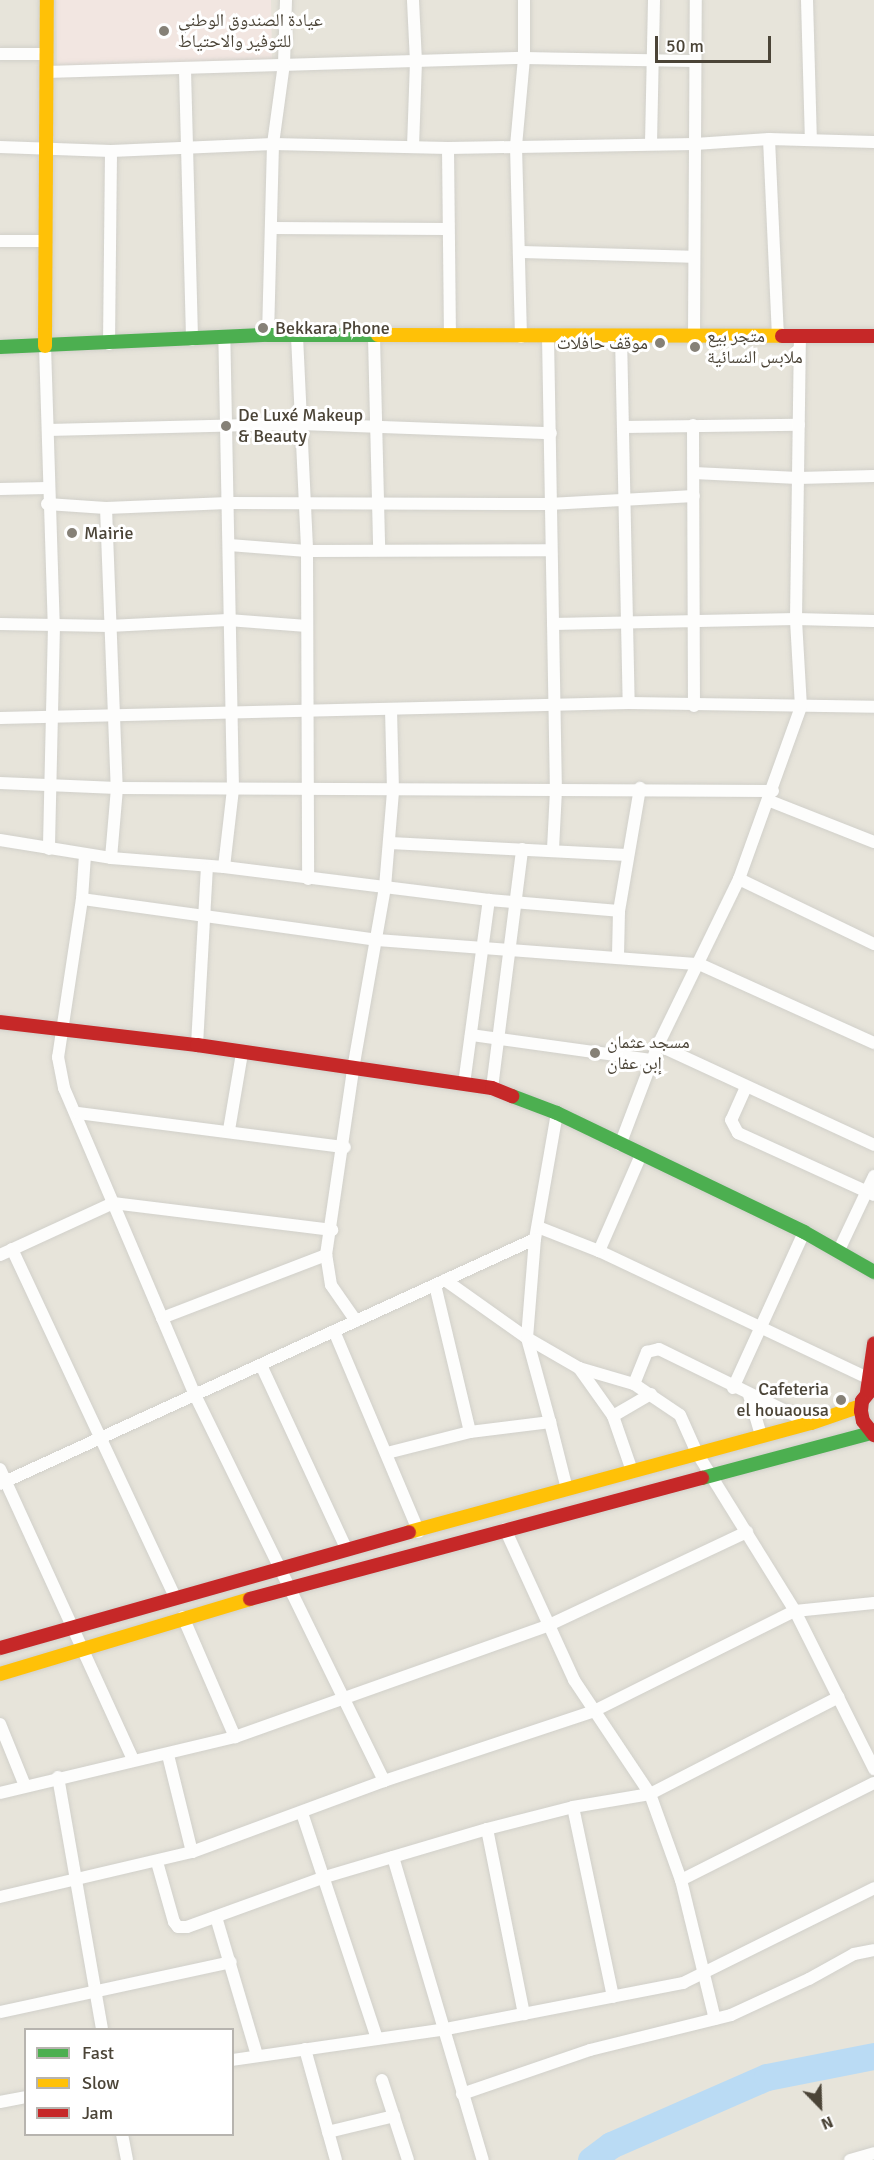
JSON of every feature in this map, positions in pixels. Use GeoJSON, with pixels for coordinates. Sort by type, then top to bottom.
{"type":"FeatureCollection","features":[{"type":"Feature","properties":{"kind":"main road"},"geometry":{"type":"LineString","coordinates":[[45,346],[47,0]]}},
{"type":"Feature","properties":{"kind":"main road"},"geometry":{"type":"LineString","coordinates":[[0,347],[109,344],[268,335],[694,338],[874,336]]}},
{"type":"Feature","properties":{"kind":"main road"},"geometry":{"type":"LineString","coordinates":[[0,1022],[197,1045],[492,1088],[556,1113],[804,1232],[874,1272]]}},
{"type":"Feature","properties":{"kind":"main road"},"geometry":{"type":"LineString","coordinates":[[0,1674],[183,1617],[711,1474],[873,1434],[863,1421],[861,1406],[869,1385],[874,1344]]}},
{"type":"Feature","properties":{"kind":"main road"},"geometry":{"type":"LineString","coordinates":[[0,1648],[68,1625],[277,1567],[419,1532],[761,1435],[811,1423],[861,1406]]}},
{"type":"Feature","properties":{"kind":"street"},"geometry":{"type":"LineString","coordinates":[[268,335],[273,144],[284,64],[286,0]]}},
{"type":"Feature","properties":{"kind":"street"},"geometry":{"type":"LineString","coordinates":[[413,0],[416,62],[413,147]]}},
{"type":"Feature","properties":{"kind":"street"},"geometry":{"type":"LineString","coordinates":[[521,337],[516,146],[524,58],[524,0]]}},
{"type":"Feature","properties":{"kind":"street"},"geometry":{"type":"LineString","coordinates":[[651,143],[654,0]]}},
{"type":"Feature","properties":{"kind":"street"},"geometry":{"type":"LineString","coordinates":[[694,338],[696,0]]}},
{"type":"Feature","properties":{"kind":"street"},"geometry":{"type":"LineString","coordinates":[[807,0],[811,139]]}},
{"type":"Feature","properties":{"kind":"street"},"geometry":{"type":"LineString","coordinates":[[0,54],[46,54]]}},
{"type":"Feature","properties":{"kind":"street"},"geometry":{"type":"LineString","coordinates":[[46,72],[185,70],[284,64],[524,58],[651,63],[694,62]]}},
{"type":"Feature","properties":{"kind":"street"},"geometry":{"type":"LineString","coordinates":[[185,70],[192,340]]}},
{"type":"Feature","properties":{"kind":"street"},"geometry":{"type":"LineString","coordinates":[[769,139],[778,336]]}},
{"type":"Feature","properties":{"kind":"street"},"geometry":{"type":"LineString","coordinates":[[0,147],[46,147],[111,152],[273,144],[448,148],[695,144],[769,139],[874,142]]}},
{"type":"Feature","properties":{"kind":"street"},"geometry":{"type":"LineString","coordinates":[[448,148],[447,229],[450,336]]}},
{"type":"Feature","properties":{"kind":"street"},"geometry":{"type":"LineString","coordinates":[[109,344],[111,152]]}},
{"type":"Feature","properties":{"kind":"street"},"geometry":{"type":"LineString","coordinates":[[272,228],[447,229]]}},
{"type":"Feature","properties":{"kind":"street"},"geometry":{"type":"LineString","coordinates":[[0,241],[45,241]]}},
{"type":"Feature","properties":{"kind":"street"},"geometry":{"type":"LineString","coordinates":[[519,252],[694,257]]}},
{"type":"Feature","properties":{"kind":"street"},"geometry":{"type":"LineString","coordinates":[[297,336],[307,551],[310,709],[308,879]]}},
{"type":"Feature","properties":{"kind":"street"},"geometry":{"type":"LineString","coordinates":[[548,336],[551,433],[549,504],[556,790],[553,850]]}},
{"type":"Feature","properties":{"kind":"street"},"geometry":{"type":"LineString","coordinates":[[621,336],[629,703]]}},
{"type":"Feature","properties":{"kind":"street"},"geometry":{"type":"LineString","coordinates":[[620,1145],[658,1045],[739,879],[772,796],[801,707],[796,619],[800,336]]}},
{"type":"Feature","properties":{"kind":"street"},"geometry":{"type":"LineString","coordinates":[[374,337],[376,503],[379,549]]}},
{"type":"Feature","properties":{"kind":"street"},"geometry":{"type":"LineString","coordinates":[[224,338],[223,424],[228,503],[228,620],[232,713],[232,789],[224,867]]}},
{"type":"Feature","properties":{"kind":"street"},"geometry":{"type":"LineString","coordinates":[[45,346],[48,430],[46,488],[54,626],[53,785],[49,849]]}},
{"type":"Feature","properties":{"kind":"street"},"geometry":{"type":"LineString","coordinates":[[48,430],[301,423],[551,433]]}},
{"type":"Feature","properties":{"kind":"street"},"geometry":{"type":"LineString","coordinates":[[693,425],[696,621],[694,706]]}},
{"type":"Feature","properties":{"kind":"street"},"geometry":{"type":"LineString","coordinates":[[624,427],[799,425]]}},
{"type":"Feature","properties":{"kind":"street"},"geometry":{"type":"LineString","coordinates":[[694,473],[798,478],[874,476]]}},
{"type":"Feature","properties":{"kind":"street"},"geometry":{"type":"LineString","coordinates":[[0,489],[46,488]]}},
{"type":"Feature","properties":{"kind":"street"},"geometry":{"type":"LineString","coordinates":[[47,504],[106,508],[228,503],[549,504],[694,496]]}},
{"type":"Feature","properties":{"kind":"street"},"geometry":{"type":"LineString","coordinates":[[106,508],[117,788],[111,858]]}},
{"type":"Feature","properties":{"kind":"street"},"geometry":{"type":"LineString","coordinates":[[229,545],[307,551],[550,550]]}},
{"type":"Feature","properties":{"kind":"street"},"geometry":{"type":"LineString","coordinates":[[553,624],[796,619],[874,621]]}},
{"type":"Feature","properties":{"kind":"street"},"geometry":{"type":"LineString","coordinates":[[0,624],[110,626],[228,620],[307,626]]}},
{"type":"Feature","properties":{"kind":"street"},"geometry":{"type":"LineString","coordinates":[[0,718],[114,717],[310,709],[392,711],[629,703],[874,708]]}},
{"type":"Feature","properties":{"kind":"street"},"geometry":{"type":"LineString","coordinates":[[356,1321],[332,1285],[326,1255],[345,1146],[353,1069],[386,888],[393,790],[392,711]]}},
{"type":"Feature","properties":{"kind":"street"},"geometry":{"type":"LineString","coordinates":[[0,783],[117,788],[232,789],[640,788],[772,796],[874,842]]}},
{"type":"Feature","properties":{"kind":"street"},"geometry":{"type":"LineString","coordinates":[[618,956],[619,910],[640,788]]}},
{"type":"Feature","properties":{"kind":"street"},"geometry":{"type":"LineString","coordinates":[[0,840],[111,858],[207,868],[224,867],[489,900],[619,910]]}},
{"type":"Feature","properties":{"kind":"street"},"geometry":{"type":"LineString","coordinates":[[390,843],[627,855]]}},
{"type":"Feature","properties":{"kind":"street"},"geometry":{"type":"LineString","coordinates":[[492,1088],[518,901],[522,849]]}},
{"type":"Feature","properties":{"kind":"street"},"geometry":{"type":"LineString","coordinates":[[85,855],[82,899],[59,1072],[195,1395],[277,1567],[291,1588],[384,1781]]}},
{"type":"Feature","properties":{"kind":"street"},"geometry":{"type":"LineString","coordinates":[[197,1045],[202,917],[207,868]]}},
{"type":"Feature","properties":{"kind":"street"},"geometry":{"type":"LineString","coordinates":[[739,879],[874,944]]}},
{"type":"Feature","properties":{"kind":"street"},"geometry":{"type":"LineString","coordinates":[[82,899],[377,940],[512,947],[699,964],[874,1043]]}},
{"type":"Feature","properties":{"kind":"street"},"geometry":{"type":"LineString","coordinates":[[464,1084],[489,900]]}},
{"type":"Feature","properties":{"kind":"street"},"geometry":{"type":"LineString","coordinates":[[471,1035],[652,1060]]}},
{"type":"Feature","properties":{"kind":"street"},"geometry":{"type":"LineString","coordinates":[[658,1045],[874,1145]]}},
{"type":"Feature","properties":{"kind":"street"},"geometry":{"type":"LineString","coordinates":[[229,1130],[242,1053]]}},
{"type":"Feature","properties":{"kind":"street"},"geometry":{"type":"LineString","coordinates":[[746,1086],[731,1120],[738,1133],[870,1193]]}},
{"type":"Feature","properties":{"kind":"street"},"geometry":{"type":"LineString","coordinates":[[78,1113],[345,1146]]}},
{"type":"Feature","properties":{"kind":"street"},"geometry":{"type":"LineString","coordinates":[[556,1113],[535,1239],[527,1338],[567,1490]]}},
{"type":"Feature","properties":{"kind":"street"},"geometry":{"type":"LineString","coordinates":[[599,1251],[641,1155]]}},
{"type":"Feature","properties":{"kind":"street"},"geometry":{"type":"LineString","coordinates":[[839,1250],[870,1193],[874,1176]]}},
{"type":"Feature","properties":{"kind":"street"},"geometry":{"type":"LineString","coordinates":[[0,1255],[114,1203],[332,1230]]}},
{"type":"Feature","properties":{"kind":"street"},"geometry":{"type":"LineString","coordinates":[[538,1227],[599,1251],[762,1329],[869,1385]]}},
{"type":"Feature","properties":{"kind":"street"},"geometry":{"type":"LineString","coordinates":[[733,1388],[762,1329],[804,1232]]}},
{"type":"Feature","properties":{"kind":"street"},"geometry":{"type":"LineString","coordinates":[[3,1483],[535,1239]]}},
{"type":"Feature","properties":{"kind":"street"},"geometry":{"type":"LineString","coordinates":[[12,1249],[175,1597]]}},
{"type":"Feature","properties":{"kind":"street"},"geometry":{"type":"LineString","coordinates":[[162,1318],[326,1255]]}},
{"type":"Feature","properties":{"kind":"street"},"geometry":{"type":"LineString","coordinates":[[440,1283],[579,1368],[634,1384],[680,1415],[697,1454],[795,1611],[874,1770]]}},
{"type":"Feature","properties":{"kind":"street"},"geometry":{"type":"LineString","coordinates":[[440,1283],[470,1432]]}},
{"type":"Feature","properties":{"kind":"street"},"geometry":{"type":"LineString","coordinates":[[334,1331],[419,1532]]}},
{"type":"Feature","properties":{"kind":"street"},"geometry":{"type":"LineString","coordinates":[[634,1384],[644,1357],[653,1348],[733,1388],[811,1423]]}},
{"type":"Feature","properties":{"kind":"street"},"geometry":{"type":"LineString","coordinates":[[261,1365],[346,1550]]}},
{"type":"Feature","properties":{"kind":"street"},"geometry":{"type":"LineString","coordinates":[[579,1368],[613,1416],[632,1471]]}},
{"type":"Feature","properties":{"kind":"street"},"geometry":{"type":"LineString","coordinates":[[613,1416],[651,1394]]}},
{"type":"Feature","properties":{"kind":"street"},"geometry":{"type":"LineString","coordinates":[[749,1395],[761,1435]]}},
{"type":"Feature","properties":{"kind":"street"},"geometry":{"type":"LineString","coordinates":[[387,1453],[470,1432],[550,1422]]}},
{"type":"Feature","properties":{"kind":"street"},"geometry":{"type":"LineString","coordinates":[[0,1469],[3,1483],[133,1760]]}},
{"type":"Feature","properties":{"kind":"street"},"geometry":{"type":"LineString","coordinates":[[505,1529],[592,1712],[650,1794],[681,1880],[715,2019]]}},
{"type":"Feature","properties":{"kind":"street"},"geometry":{"type":"LineString","coordinates":[[0,1793],[58,1777],[133,1760],[168,1755],[235,1737],[344,1695],[549,1625],[747,1532]]}},
{"type":"Feature","properties":{"kind":"street"},"geometry":{"type":"LineString","coordinates":[[0,1897],[192,1852],[384,1781],[592,1712],[795,1611],[874,1603]]}},
{"type":"Feature","properties":{"kind":"street"},"geometry":{"type":"LineString","coordinates":[[183,1617],[235,1737]]}},
{"type":"Feature","properties":{"kind":"street"},"geometry":{"type":"LineString","coordinates":[[157,1862],[175,1925],[187,1927],[325,1877],[487,1828],[573,1807],[650,1794],[839,1697]]}},
{"type":"Feature","properties":{"kind":"street"},"geometry":{"type":"LineString","coordinates":[[0,1724],[25,1786]]}},
{"type":"Feature","properties":{"kind":"street"},"geometry":{"type":"LineString","coordinates":[[168,1755],[192,1852]]}},
{"type":"Feature","properties":{"kind":"street"},"geometry":{"type":"LineString","coordinates":[[58,1777],[102,2028]]}},
{"type":"Feature","properties":{"kind":"street"},"geometry":{"type":"LineString","coordinates":[[681,1880],[874,1783]]}},
{"type":"Feature","properties":{"kind":"street"},"geometry":{"type":"LineString","coordinates":[[573,1807],[613,1997]]}},
{"type":"Feature","properties":{"kind":"street"},"geometry":{"type":"LineString","coordinates":[[302,1813],[377,2039]]}},
{"type":"Feature","properties":{"kind":"street"},"geometry":{"type":"LineString","coordinates":[[487,1828],[525,2014]]}},
{"type":"Feature","properties":{"kind":"street"},"geometry":{"type":"LineString","coordinates":[[393,1857],[441,2030],[483,2160]]}},
{"type":"Feature","properties":{"kind":"street"},"geometry":{"type":"LineString","coordinates":[[234,2060],[441,2030],[683,1983],[874,1888]]}},
{"type":"Feature","properties":{"kind":"street"},"geometry":{"type":"LineString","coordinates":[[216,1917],[257,2055]]}},
{"type":"Feature","properties":{"kind":"street"},"geometry":{"type":"LineString","coordinates":[[462,2094],[590,2050],[715,2019],[810,1979],[854,1954],[874,1950]]}},
{"type":"Feature","properties":{"kind":"street"},"geometry":{"type":"LineString","coordinates":[[0,2012],[231,1962]]}},
{"type":"Feature","properties":{"kind":"street"},"geometry":{"type":"LineString","coordinates":[[305,2049],[336,2160]]}},
{"type":"Feature","properties":{"kind":"street"},"geometry":{"type":"LineString","coordinates":[[382,2080],[408,2160]]}},
{"type":"Feature","properties":{"kind":"street"},"geometry":{"type":"LineString","coordinates":[[0,2102],[24,2097]]}},
{"type":"Feature","properties":{"kind":"street"},"geometry":{"type":"LineString","coordinates":[[328,2132],[394,2116]]}},
{"type":"Feature","properties":{"kind":"street"},"geometry":{"type":"LineString","coordinates":[[122,2136],[128,2160]]}},
{"type":"Feature","properties":{"kind":"street"},"geometry":{"type":"LineString","coordinates":[[850,2160],[874,2153]]}},
{"type":"Feature","properties":{"kind":"shaded area"},"geometry":{"type":"Polygon","coordinates":[[[0,0],[874,0],[874,2160],[0,2160],[0,0]]]}},
{"type":"Feature","properties":{"kind":"shaded area","name":"عيادة الصندوق الوطني للتوفير والاحتياط"},"geometry":{"type":"Polygon","coordinates":[[[56,0],[271,0],[272,61],[57,66],[56,0]]]}},
{"type":"Feature","properties":{"kind":"waterway"},"geometry":{"type":"LineString","coordinates":[[591,2160],[611,2145],[767,2077],[874,2056]]}},
{"type":"Feature","properties":{"kind":"traffic: fast"},"geometry":{"type":"LineString","coordinates":[[0,347],[268,335],[378,335]]}},
{"type":"Feature","properties":{"kind":"traffic: fast"},"geometry":{"type":"LineString","coordinates":[[512,1096],[557,1113],[804,1232],[874,1272]]}},
{"type":"Feature","properties":{"kind":"traffic: fast"},"geometry":{"type":"LineString","coordinates":[[702,1478],[871,1433]]}},
{"type":"Feature","properties":{"kind":"traffic: slow"},"geometry":{"type":"LineString","coordinates":[[45,346],[47,0]]}},
{"type":"Feature","properties":{"kind":"traffic: slow"},"geometry":{"type":"LineString","coordinates":[[378,335],[782,336]]}},
{"type":"Feature","properties":{"kind":"traffic: slow"},"geometry":{"type":"LineString","coordinates":[[409,1532],[811,1423],[861,1406]]}},
{"type":"Feature","properties":{"kind":"traffic: slow"},"geometry":{"type":"LineString","coordinates":[[0,1674],[250,1599]]}},
{"type":"Feature","properties":{"kind":"traffic: jam"},"geometry":{"type":"LineString","coordinates":[[782,336],[874,336]]}},
{"type":"Feature","properties":{"kind":"traffic: jam"},"geometry":{"type":"LineString","coordinates":[[0,1022],[197,1045],[492,1088],[512,1096]]}},
{"type":"Feature","properties":{"kind":"traffic: jam"},"geometry":{"type":"LineString","coordinates":[[867,1392],[874,1344]]}},
{"type":"Feature","properties":{"kind":"traffic: jam"},"geometry":{"type":"LineString","coordinates":[[874,1386],[862,1401],[861,1411],[863,1421],[874,1435]]}},
{"type":"Feature","properties":{"kind":"traffic: jam"},"geometry":{"type":"LineString","coordinates":[[250,1599],[702,1478]]}},
{"type":"Feature","properties":{"kind":"traffic: jam"},"geometry":{"type":"LineString","coordinates":[[0,1648],[409,1532]]}},
{"type":"Feature","properties":{"kind":"place","name":"عيادة الصندوق الوطني للتوفير والاحتياط"},"geometry":{"type":"Point","coordinates":[164,31]}},
{"type":"Feature","properties":{"kind":"place","name":"Bekkara Phone"},"geometry":{"type":"Point","coordinates":[263,328]}},
{"type":"Feature","properties":{"kind":"place","name":"موقف حافلات"},"geometry":{"type":"Point","coordinates":[660,343]}},
{"type":"Feature","properties":{"kind":"place","name":"متجر بيع ملابس النسائية"},"geometry":{"type":"Point","coordinates":[695,347]}},
{"type":"Feature","properties":{"kind":"place","name":"De Luxé Makeup & Beauty"},"geometry":{"type":"Point","coordinates":[226,426]}},
{"type":"Feature","properties":{"kind":"place","name":"Mairie"},"geometry":{"type":"Point","coordinates":[72,533]}},
{"type":"Feature","properties":{"kind":"place","name":"مسجد عثمان إبن عفان"},"geometry":{"type":"Point","coordinates":[595,1053]}},
{"type":"Feature","properties":{"kind":"place","name":"Cafeteria el houaousa"},"geometry":{"type":"Point","coordinates":[841,1400]}}]}
